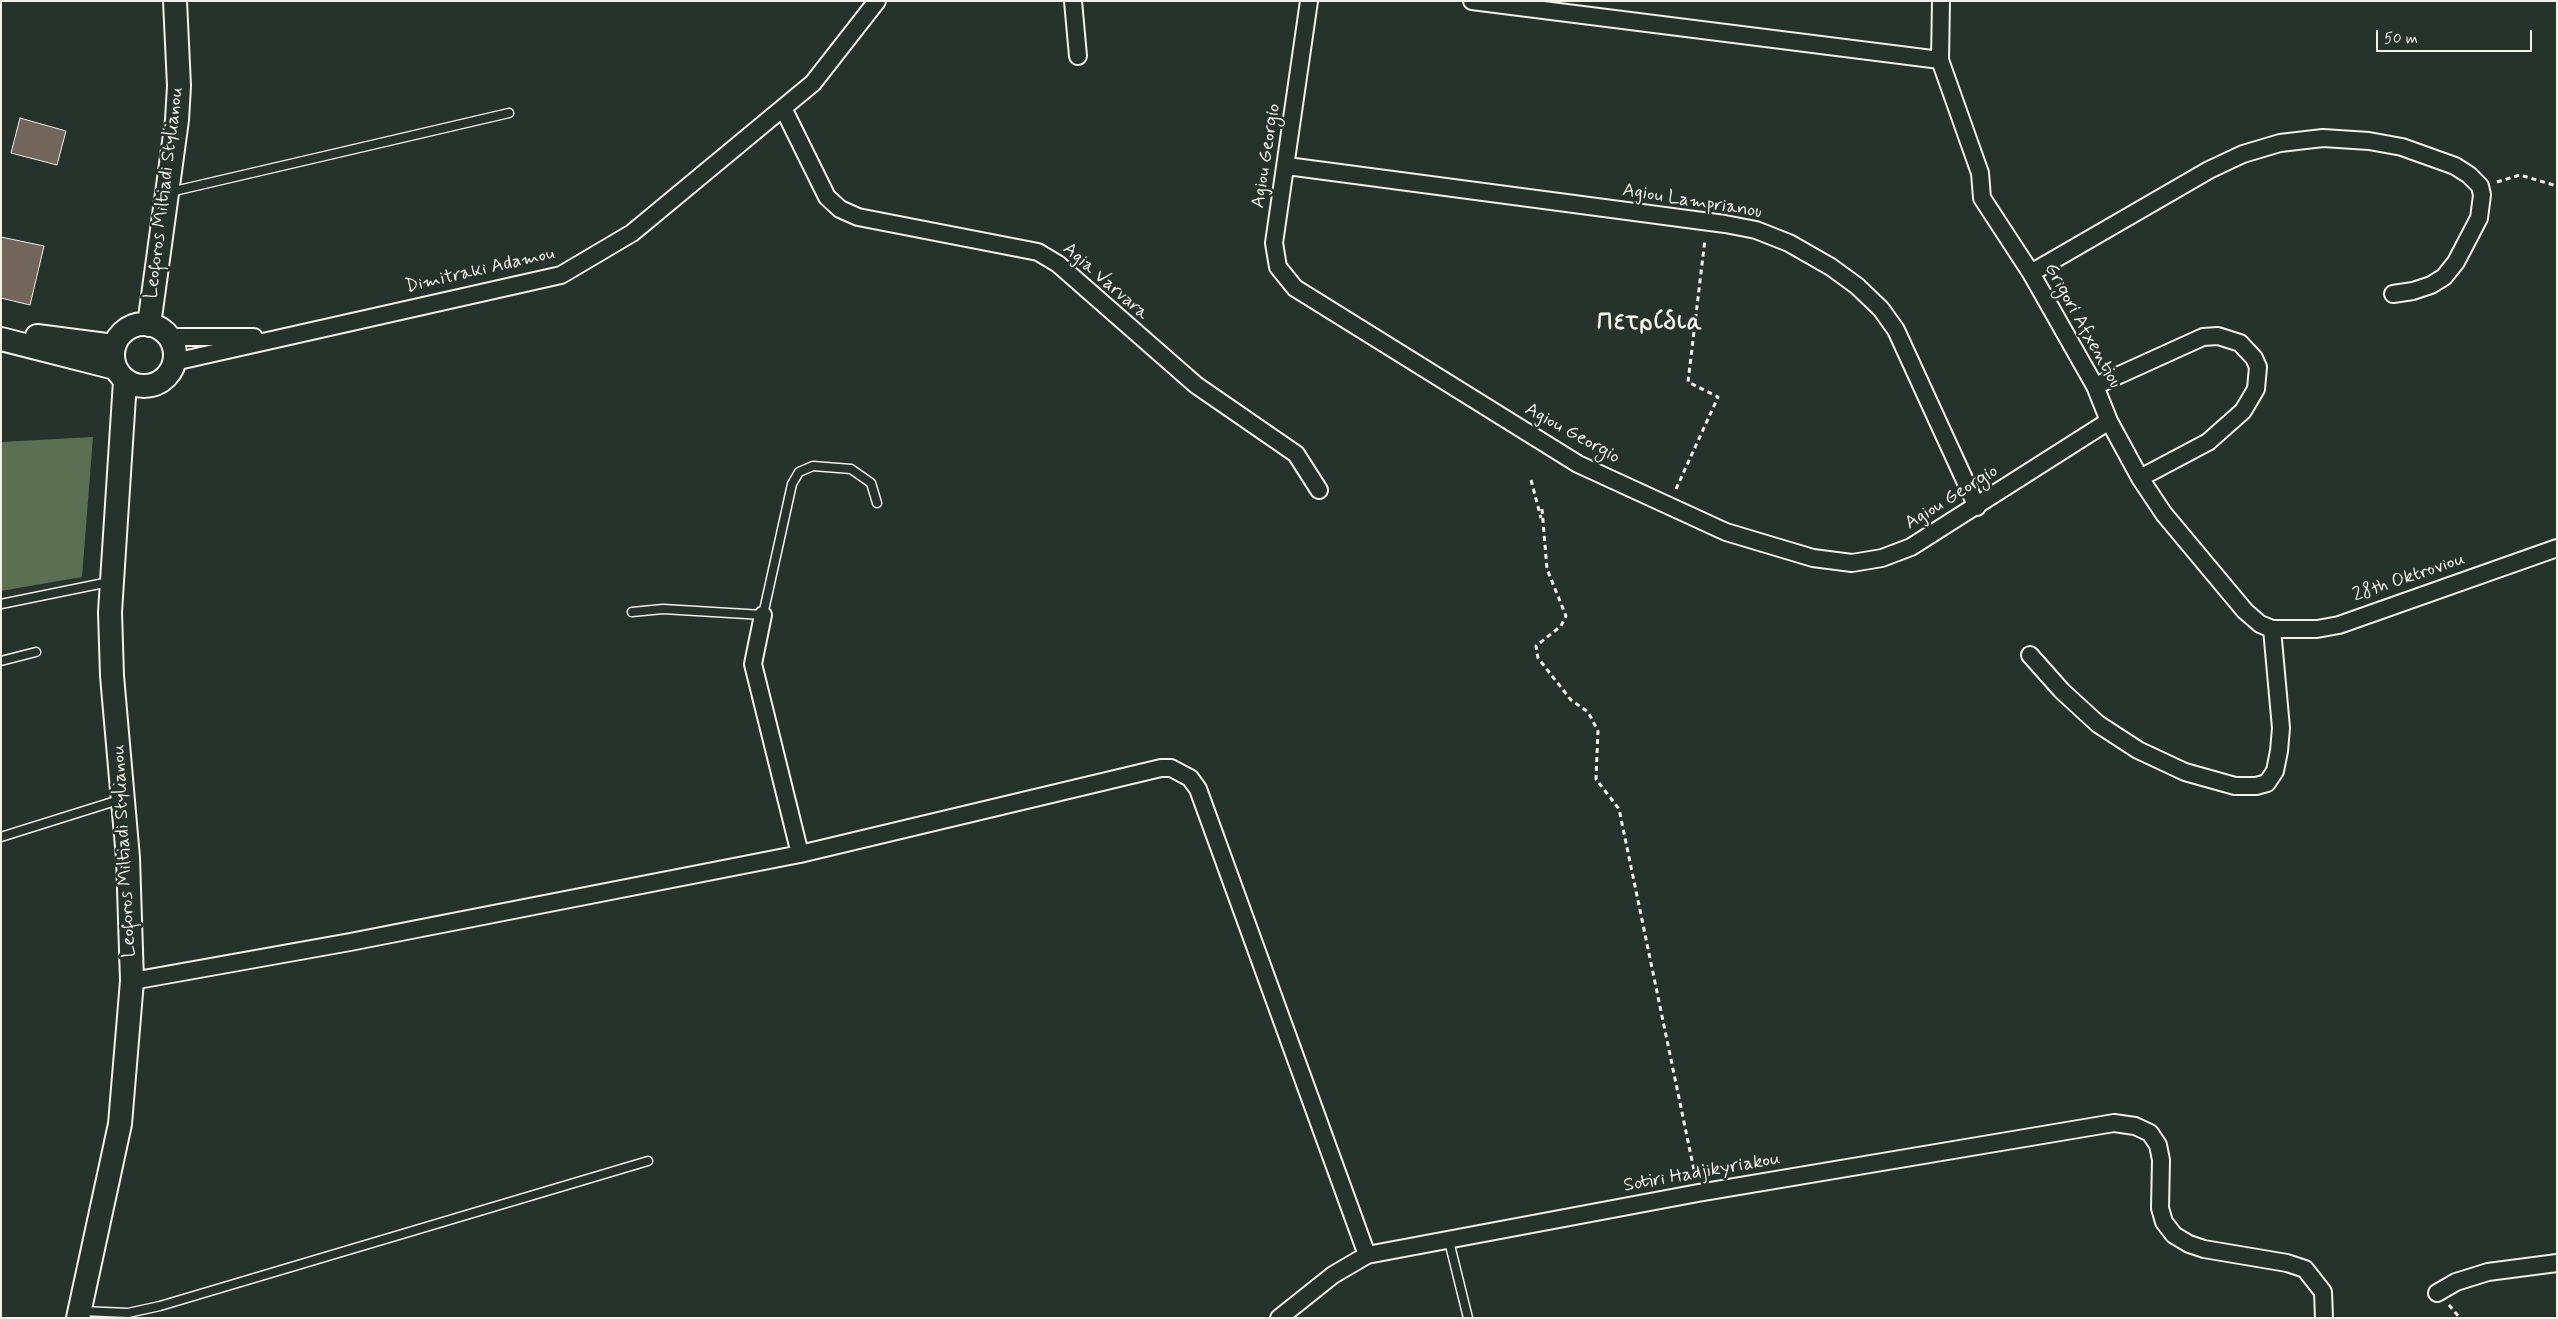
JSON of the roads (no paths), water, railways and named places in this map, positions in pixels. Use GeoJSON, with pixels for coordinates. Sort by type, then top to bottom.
{"type":"FeatureCollection","features":[{"type":"Feature","properties":{"kind":"main road","name":"Leoforos Miltiadi Stylianou"},"geometry":{"type":"LineString","coordinates":[[143,325],[166,197],[177,120],[179,86],[175,1]]}},
{"type":"Feature","properties":{"kind":"main road"},"geometry":{"type":"LineString","coordinates":[[1,340],[135,379],[174,362],[174,349],[168,337],[160,329],[143,325],[125,330],[116,340],[112,354],[135,379]]}},
{"type":"Feature","properties":{"kind":"main road"},"geometry":{"type":"LineString","coordinates":[[1,331],[114,346]]}},
{"type":"Feature","properties":{"kind":"main road","name":"Leoforos Miltiadi Stylianou"},"geometry":{"type":"LineString","coordinates":[[79,1314],[120,1124],[132,981],[128,858],[112,676],[111,582],[117,502],[135,379]]}},
{"type":"Feature","properties":{"kind":"street","name":"Dimitraki Adamou"},"geometry":{"type":"LineString","coordinates":[[174,362],[561,275],[632,232],[813,83],[877,1]]}},
{"type":"Feature","properties":{"kind":"street"},"geometry":{"type":"LineString","coordinates":[[1074,1],[1078,56]]}},
{"type":"Feature","properties":{"kind":"street","name":"Agiou Georgio"},"geometry":{"type":"LineString","coordinates":[[1309,1],[1287,166],[1274,243],[1278,267],[1295,288],[1578,464],[1726,532],[1813,558],[1852,563],[1882,558],[1911,547],[1977,507],[2109,421]]}},
{"type":"Feature","properties":{"kind":"street"},"geometry":{"type":"LineString","coordinates":[[1472,1],[1940,60]]}},
{"type":"Feature","properties":{"kind":"street","name":"Grigori Afxentiou"},"geometry":{"type":"LineString","coordinates":[[1941,1],[1940,60],[1980,173],[1982,198],[2030,273],[2095,386],[2109,421],[2140,478],[2164,514],[2245,612],[2260,624],[2272,628]]}},
{"type":"Feature","properties":{"kind":"street","name":"Agia Varvara"},"geometry":{"type":"LineString","coordinates":[[782,108],[827,197],[840,209],[858,217],[1018,246],[1038,252],[1058,264],[1196,385],[1296,454],[1319,490]]}},
{"type":"Feature","properties":{"kind":"street"},"geometry":{"type":"LineString","coordinates":[[2030,273],[2209,170],[2243,154],[2280,143],[2323,138],[2369,141],[2402,147],[2455,166],[2470,175],[2480,186],[2482,207],[2479,218],[2456,262],[2444,277],[2431,285],[2414,291],[2393,294]]}},
{"type":"Feature","properties":{"kind":"street","name":"Agiou Lamprianou"},"geometry":{"type":"LineString","coordinates":[[1287,166],[1707,222],[1756,230],[1789,243],[1831,267],[1857,286],[1881,309],[1896,330],[1977,507]]}},
{"type":"Feature","properties":{"kind":"street"},"geometry":{"type":"LineString","coordinates":[[2095,386],[2202,337],[2218,336],[2240,343],[2254,358],[2258,367],[2256,389],[2243,411],[2208,442],[2140,478]]}},
{"type":"Feature","properties":{"kind":"street"},"geometry":{"type":"LineString","coordinates":[[168,337],[284,337]]}},
{"type":"Feature","properties":{"kind":"street","name":"28th Oktroviou"},"geometry":{"type":"LineString","coordinates":[[2272,628],[2309,629],[2339,625],[2557,548]]}},
{"type":"Feature","properties":{"kind":"street"},"geometry":{"type":"LineString","coordinates":[[764,614],[753,664],[800,854]]}},
{"type":"Feature","properties":{"kind":"street"},"geometry":{"type":"LineString","coordinates":[[2030,655],[2062,691],[2098,724],[2138,750],[2185,772],[2234,786],[2256,786],[2268,783],[2275,772],[2279,751],[2281,728],[2272,628]]}},
{"type":"Feature","properties":{"kind":"street"},"geometry":{"type":"LineString","coordinates":[[132,981],[350,942],[800,854],[1161,768],[1171,768],[1190,778],[1198,789],[1367,1255]]}},
{"type":"Feature","properties":{"kind":"street","name":"Sotiri Hadjikyriakou"},"geometry":{"type":"LineString","coordinates":[[1279,1318],[1333,1275],[1367,1255],[1698,1193],[2114,1123],[2134,1126],[2150,1133],[2158,1146],[2161,1160],[2160,1208],[2164,1222],[2174,1235],[2189,1244],[2204,1249],[2287,1262],[2305,1269],[2323,1292],[2324,1318]]}},
{"type":"Feature","properties":{"kind":"street"},"geometry":{"type":"LineString","coordinates":[[2437,1293],[2456,1282],[2488,1272],[2557,1263]]}},
{"type":"Feature","properties":{"kind":"lane"},"geometry":{"type":"LineString","coordinates":[[166,197],[509,113]]}},
{"type":"Feature","properties":{"kind":"lane"},"geometry":{"type":"LineString","coordinates":[[632,612],[663,609],[764,614],[792,484],[799,472],[813,466],[851,469],[871,483],[877,503]]}},
{"type":"Feature","properties":{"kind":"lane"},"geometry":{"type":"LineString","coordinates":[[1,604],[111,582]]}},
{"type":"Feature","properties":{"kind":"lane"},"geometry":{"type":"LineString","coordinates":[[1,660],[36,652]]}},
{"type":"Feature","properties":{"kind":"lane"},"geometry":{"type":"LineString","coordinates":[[1,837],[123,799]]}},
{"type":"Feature","properties":{"kind":"lane"},"geometry":{"type":"LineString","coordinates":[[79,1314],[128,1313],[160,1306],[648,1161]]}},
{"type":"Feature","properties":{"kind":"lane"},"geometry":{"type":"LineString","coordinates":[[1449,1240],[1468,1318]]}},
{"type":"Feature","properties":{"kind":"district","name":"Πετρίδια"},"geometry":{"type":"Point","coordinates":[1650,324]}}]}
